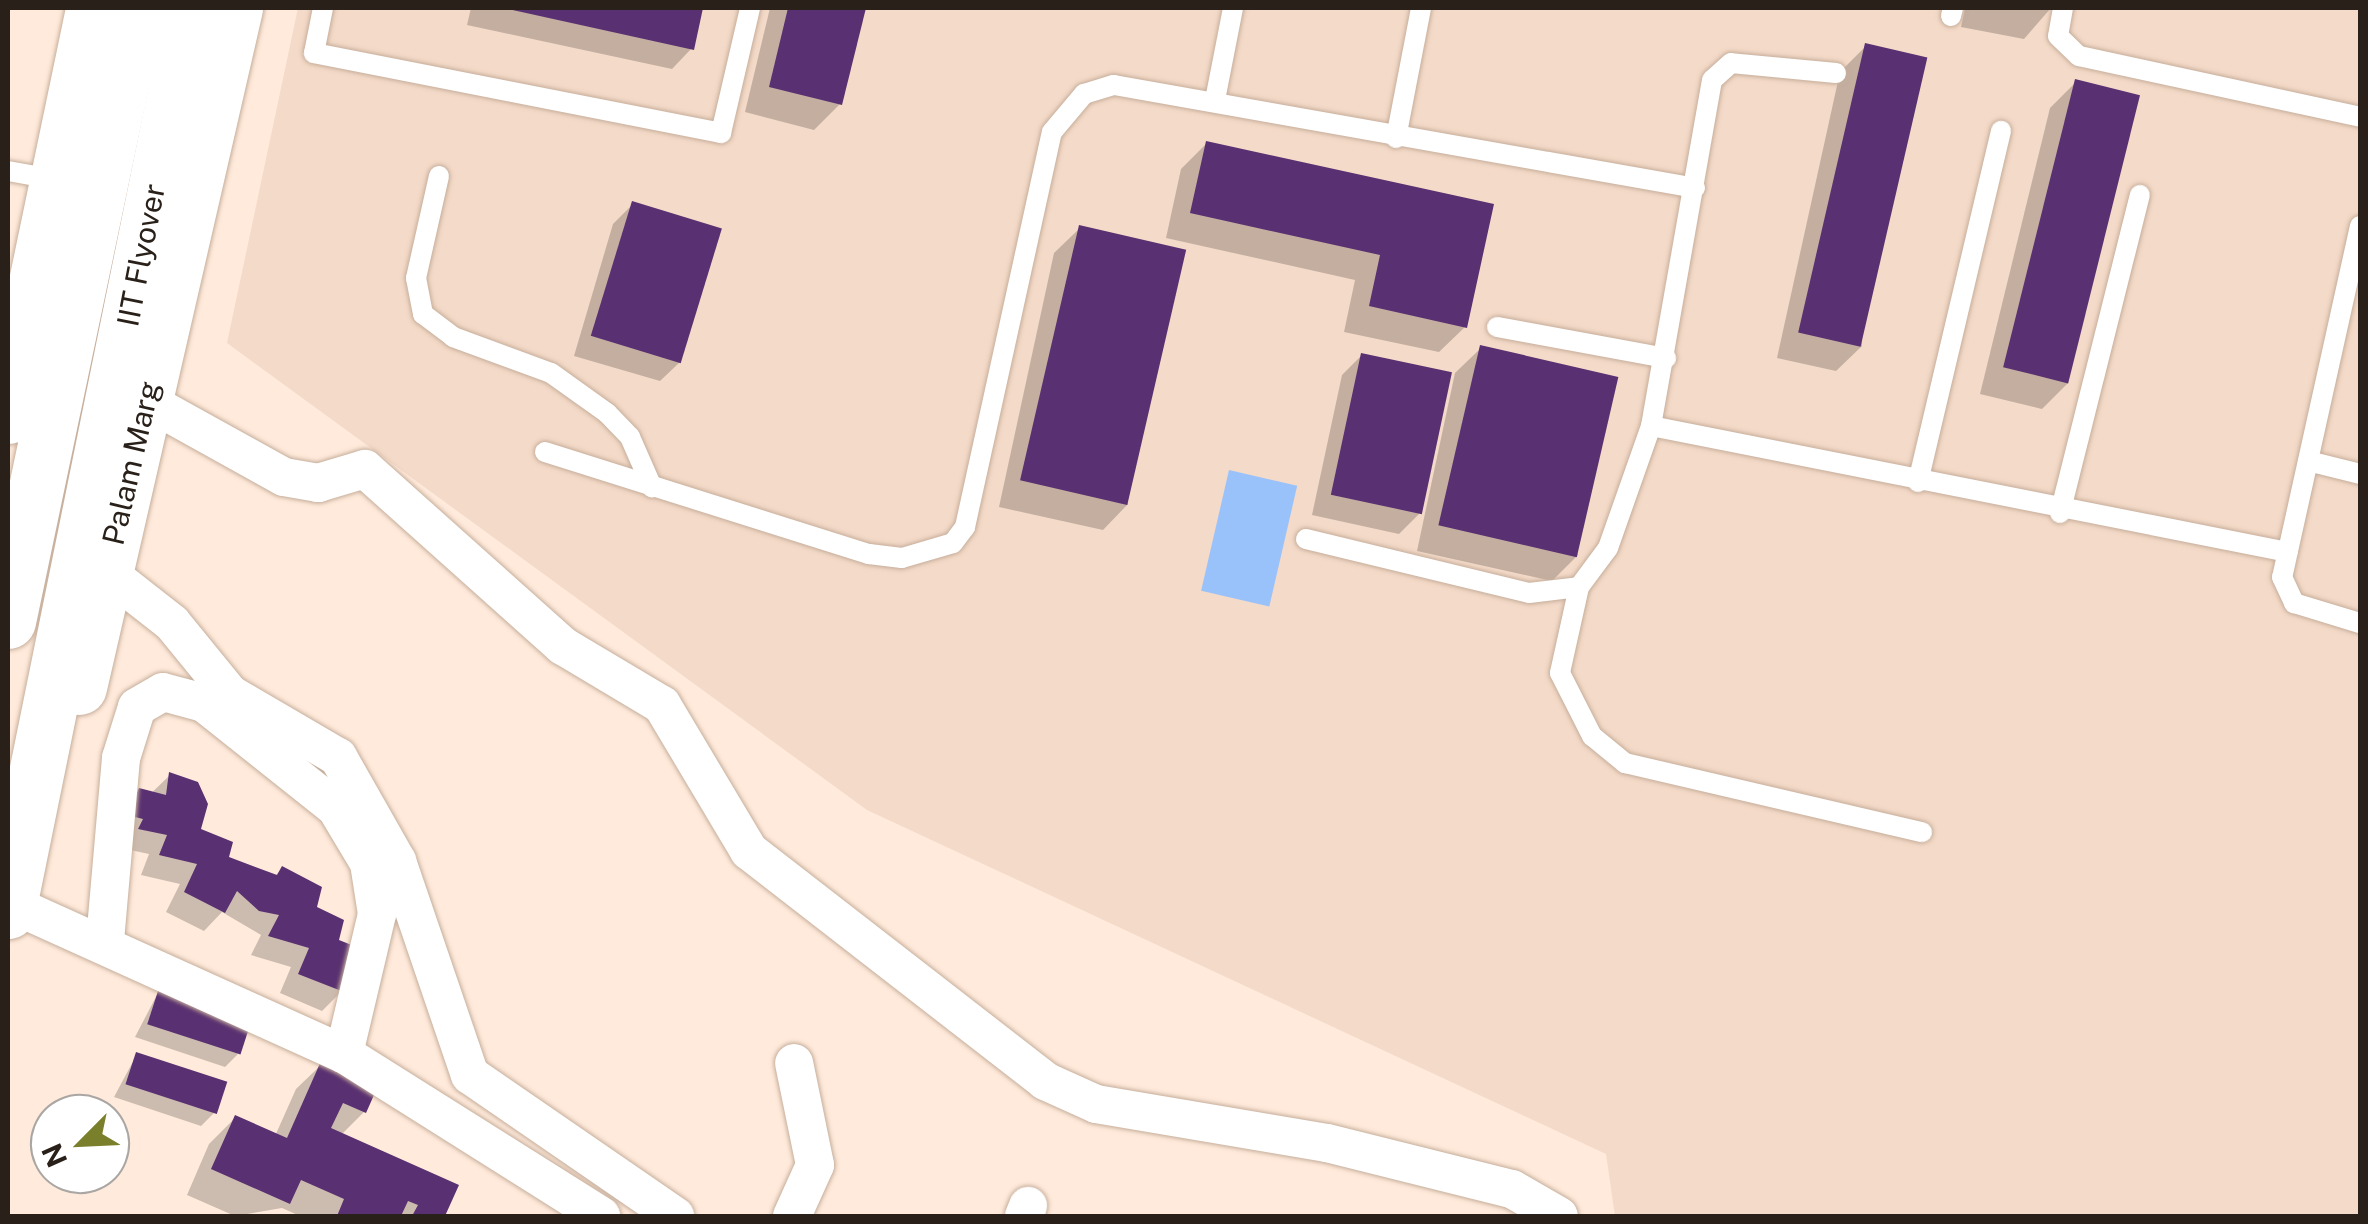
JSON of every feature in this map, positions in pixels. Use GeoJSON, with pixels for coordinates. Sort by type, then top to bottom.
{"type":"FeatureCollection","features":[{"type":"Feature","properties":{"kind":"main road"},"geometry":{"type":"LineString","coordinates":[[8,405],[31,175],[93,8]]}},
{"type":"Feature","properties":{"kind":"main road","name":"IIT Flyover"},"geometry":{"type":"LineString","coordinates":[[8,621],[136,8]]}},
{"type":"Feature","properties":{"kind":"main road","name":"IIT Flyover"},"geometry":{"type":"LineString","coordinates":[[36,797],[192,8]]}},
{"type":"Feature","properties":{"kind":"main road","name":"Palam Marg"},"geometry":{"type":"LineString","coordinates":[[8,907],[36,797],[68,736],[236,8]]}},
{"type":"Feature","properties":{"kind":"street"},"geometry":{"type":"LineString","coordinates":[[145,400],[284,477],[318,483],[365,469],[563,646],[662,704],[749,851],[1045,1081],[1096,1104],[1308,1140],[1512,1189],[1559,1216]]}},
{"type":"Feature","properties":{"kind":"street"},"geometry":{"type":"LineString","coordinates":[[106,572],[172,623],[230,694],[338,758],[396,861],[470,1075],[675,1216]]}},
{"type":"Feature","properties":{"kind":"street"},"geometry":{"type":"LineString","coordinates":[[104,941],[120,758],[136,706],[163,692],[204,703],[336,808],[369,863],[377,914],[344,1054]]}},
{"type":"Feature","properties":{"kind":"street"},"geometry":{"type":"LineString","coordinates":[[8,907],[104,941],[344,1054],[601,1216]]}},
{"type":"Feature","properties":{"kind":"street"},"geometry":{"type":"LineString","coordinates":[[792,1216],[815,1166],[794,1063]]}},
{"type":"Feature","properties":{"kind":"lane"},"geometry":{"type":"LineString","coordinates":[[323,8],[314,53],[721,132],[750,8]]}},
{"type":"Feature","properties":{"kind":"lane"},"geometry":{"type":"LineString","coordinates":[[1214,100],[1233,8]]}},
{"type":"Feature","properties":{"kind":"lane"},"geometry":{"type":"LineString","coordinates":[[1396,138],[1420,8]]}},
{"type":"Feature","properties":{"kind":"lane"},"geometry":{"type":"LineString","coordinates":[[2062,8],[2058,36],[2079,56],[2360,116]]}},
{"type":"Feature","properties":{"kind":"lane"},"geometry":{"type":"LineString","coordinates":[[1836,72],[1719,69],[1652,426],[1608,548],[1579,587],[1560,674],[1566,698],[1625,763],[1922,832]]}},
{"type":"Feature","properties":{"kind":"lane"},"geometry":{"type":"LineString","coordinates":[[545,452],[869,554],[902,558],[953,544],[965,527],[1063,112],[1114,86],[1214,100],[1396,138],[1695,188]]}},
{"type":"Feature","properties":{"kind":"lane"},"geometry":{"type":"LineString","coordinates":[[1918,482],[2001,131]]}},
{"type":"Feature","properties":{"kind":"lane"},"geometry":{"type":"LineString","coordinates":[[438,176],[414,294],[423,314],[453,337],[583,394],[630,437],[652,487]]}},
{"type":"Feature","properties":{"kind":"lane"},"geometry":{"type":"LineString","coordinates":[[2060,512],[2140,195]]}},
{"type":"Feature","properties":{"kind":"lane"},"geometry":{"type":"LineString","coordinates":[[2360,226],[2282,577],[2294,603],[2360,623]]}},
{"type":"Feature","properties":{"kind":"lane"},"geometry":{"type":"LineString","coordinates":[[1497,328],[1666,358]]}},
{"type":"Feature","properties":{"kind":"lane"},"geometry":{"type":"LineString","coordinates":[[1652,426],[2060,512],[2288,552]]}},
{"type":"Feature","properties":{"kind":"lane"},"geometry":{"type":"LineString","coordinates":[[2308,461],[2360,474]]}},
{"type":"Feature","properties":{"kind":"lane"},"geometry":{"type":"LineString","coordinates":[[1306,539],[1529,593],[1579,587]]}},
{"type":"Feature","properties":{"kind":"shaded area"},"geometry":{"type":"Polygon","coordinates":[[[298,8],[2360,8],[2360,1216],[1615,1216],[1606,1154],[867,810],[227,343],[298,8]]]}},
{"type":"Feature","properties":{"kind":"water"},"geometry":{"type":"Polygon","coordinates":[[[1229,470],[1297,486],[1269,607],[1201,591],[1229,470]]]}},
{"type":"Feature","properties":{"kind":"building"},"geometry":{"type":"Polygon","coordinates":[[[503,8],[703,8],[694,50],[503,8]]]}},
{"type":"Feature","properties":{"kind":"building"},"geometry":{"type":"Polygon","coordinates":[[[788,8],[866,8],[842,105],[769,87],[788,8]]]}},
{"type":"Feature","properties":{"kind":"building"},"geometry":{"type":"Polygon","coordinates":[[[1865,43],[1927,57],[1861,347],[1798,332],[1865,43]]]}},
{"type":"Feature","properties":{"kind":"building"},"geometry":{"type":"Polygon","coordinates":[[[2075,79],[2140,95],[2068,383],[2003,367],[2075,79]]]}},
{"type":"Feature","properties":{"kind":"building"},"geometry":{"type":"Polygon","coordinates":[[[1206,141],[1494,204],[1467,328],[1369,306],[1380,255],[1190,213],[1206,141]]]}},
{"type":"Feature","properties":{"kind":"building"},"geometry":{"type":"Polygon","coordinates":[[[632,201],[722,228],[681,363],[591,336],[632,201]]]}},
{"type":"Feature","properties":{"kind":"building"},"geometry":{"type":"Polygon","coordinates":[[[1079,225],[1186,250],[1127,505],[1020,480],[1079,225]]]}},
{"type":"Feature","properties":{"kind":"building"},"geometry":{"type":"Polygon","coordinates":[[[1480,345],[1618,377],[1577,557],[1438,525],[1480,345]]]}},
{"type":"Feature","properties":{"kind":"building"},"geometry":{"type":"Polygon","coordinates":[[[1361,353],[1452,372],[1422,514],[1331,495],[1361,353]]]}},
{"type":"Feature","properties":{"kind":"building"},"geometry":{"type":"Polygon","coordinates":[[[169,772],[198,782],[208,804],[201,829],[233,842],[229,857],[277,875],[282,866],[322,887],[317,907],[344,920],[339,940],[364,950],[344,992],[298,974],[309,948],[268,936],[279,915],[259,911],[237,891],[225,913],[184,892],[197,864],[159,855],[167,835],[138,829],[143,819],[127,815],[139,788],[166,795],[169,772]]]}},
{"type":"Feature","properties":{"kind":"building"},"geometry":{"type":"Polygon","coordinates":[[[159,988],[252,1018],[240,1054],[147,1024],[159,988]]]}},
{"type":"Feature","properties":{"kind":"building"},"geometry":{"type":"Polygon","coordinates":[[[136,1052],[227,1082],[217,1114],[125,1084],[136,1052]]]}},
{"type":"Feature","properties":{"kind":"building"},"geometry":{"type":"Polygon","coordinates":[[[321,1061],[378,1086],[366,1113],[343,1103],[331,1128],[459,1185],[445,1216],[412,1216],[418,1205],[408,1201],[401,1216],[337,1216],[344,1199],[301,1180],[290,1204],[211,1169],[235,1115],[287,1138],[321,1061]]]}}]}
